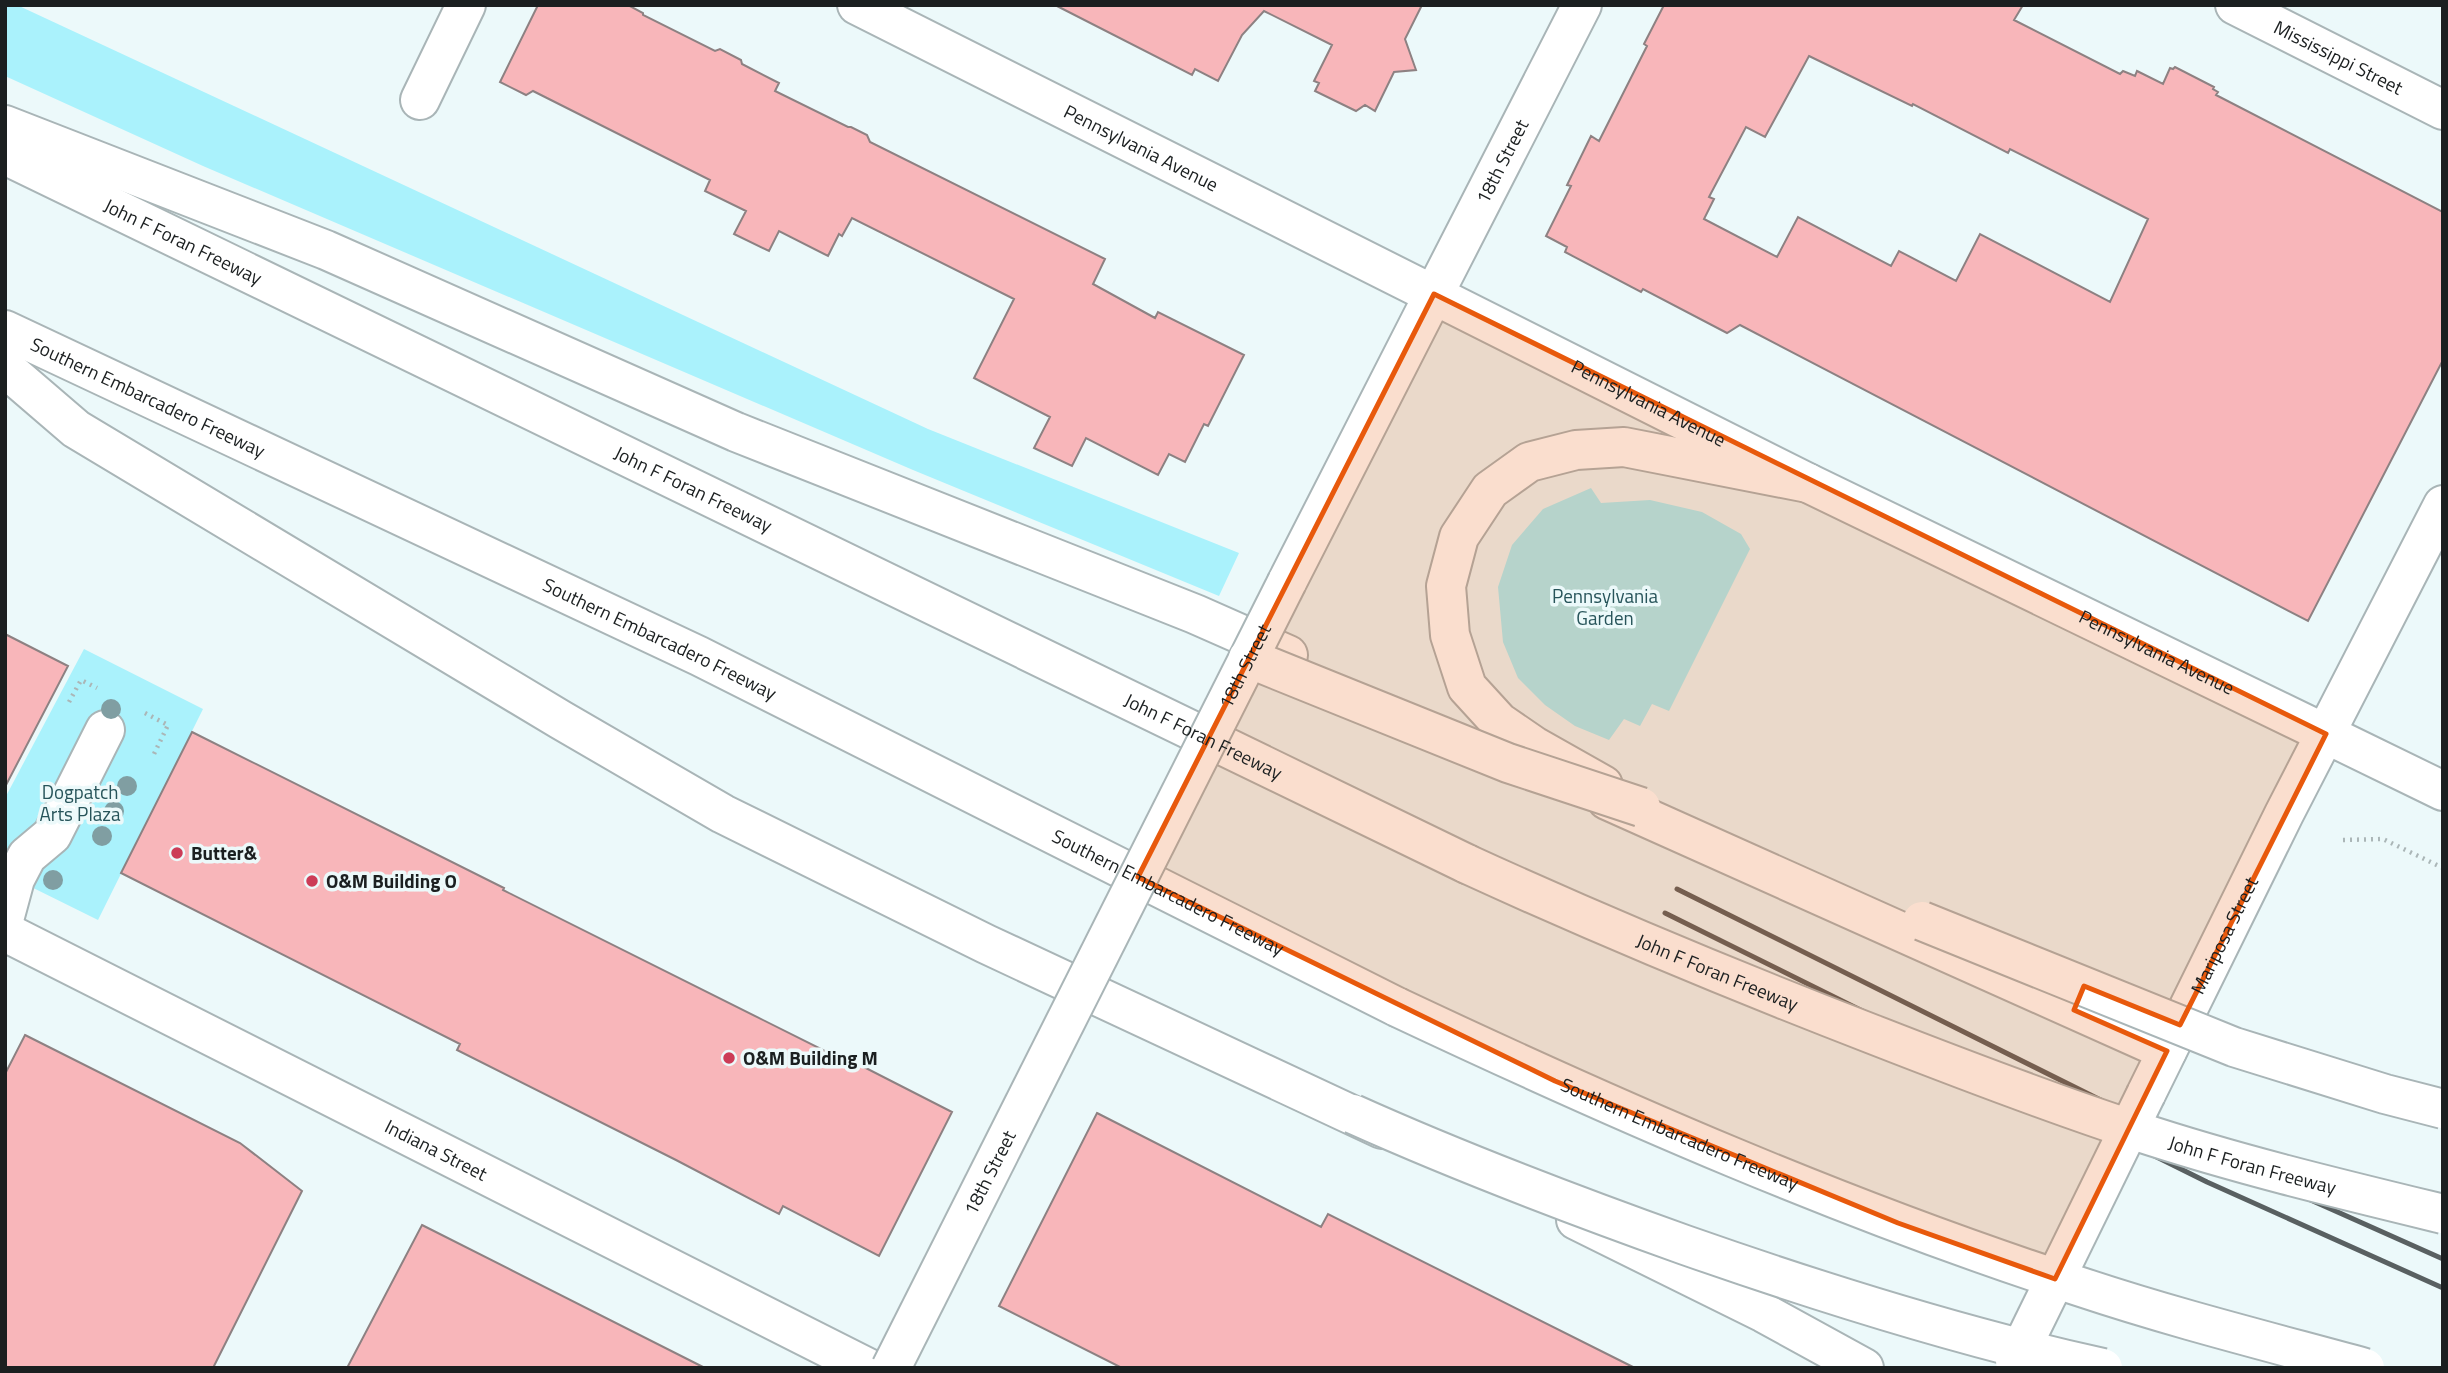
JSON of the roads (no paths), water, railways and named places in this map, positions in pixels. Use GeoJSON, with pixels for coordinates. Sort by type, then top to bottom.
{"type":"FeatureCollection","features":[{"type":"Feature","properties":{"kind":"main road"},"geometry":{"type":"LineString","coordinates":[[419,100],[466,5]]}},
{"type":"Feature","properties":{"kind":"main road","name":"Pennsylvania Avenue"},"geometry":{"type":"LineString","coordinates":[[857,5],[1808,482],[2443,791]]}},
{"type":"Feature","properties":{"kind":"main road","name":"18th Street"},"geometry":{"type":"LineString","coordinates":[[891,1368],[1248,658],[1582,5]]}},
{"type":"Feature","properties":{"kind":"main road","name":"Mississippi Street"},"geometry":{"type":"LineString","coordinates":[[2235,5],[2443,110]]}},
{"type":"Feature","properties":{"kind":"main road"},"geometry":{"type":"LineString","coordinates":[[5,125],[326,250],[736,432],[1195,614],[2167,1051]]}},
{"type":"Feature","properties":{"kind":"main road","name":"John F Foran Freeway"},"geometry":{"type":"LineString","coordinates":[[5,155],[1466,864],[1599,925],[1945,1062],[2111,1122],[2314,1183],[2443,1214]]}},
{"type":"Feature","properties":{"kind":"main road","name":"Southern Embarcadero Freeway"},"geometry":{"type":"LineString","coordinates":[[5,330],[699,656],[1397,1007],[1555,1081],[1695,1142],[1898,1223],[2081,1288],[2365,1368]]}},
{"type":"Feature","properties":{"kind":"main road"},"geometry":{"type":"LineString","coordinates":[[5,368],[76,429],[549,713],[723,814],[986,944],[1586,1225],[1764,1312],[1864,1368]]}},
{"type":"Feature","properties":{"kind":"main road"},"geometry":{"type":"LineString","coordinates":[[1641,807],[1534,746],[1499,722],[1467,687],[1450,635],[1446,586],[1459,537],[1490,491],[1529,462],[1576,450],[1624,447],[1808,482]]}},
{"type":"Feature","properties":{"kind":"main road","name":"Mariposa Street"},"geometry":{"type":"LineString","coordinates":[[2013,1364],[2167,1051],[2443,505]]}},
{"type":"Feature","properties":{"kind":"main road"},"geometry":{"type":"LineString","coordinates":[[1248,658],[1508,763],[1641,807],[2234,1047],[2385,1094],[2443,1109]]}},
{"type":"Feature","properties":{"kind":"main road"},"geometry":{"type":"LineString","coordinates":[[5,916],[15,879],[27,856],[52,835],[105,730]]}},
{"type":"Feature","properties":{"kind":"main road","name":"Indiana Street"},"geometry":{"type":"LineString","coordinates":[[5,932],[868,1368]]}},
{"type":"Feature","properties":{"kind":"main road"},"geometry":{"type":"LineString","coordinates":[[1084,984],[1353,1115],[1593,1212],[1783,1279],[1946,1329],[2103,1368]]}},
{"type":"Feature","properties":{"kind":"railway"},"geometry":{"type":"LineString","coordinates":[[1677,889],[2219,1159],[2443,1259]]}},
{"type":"Feature","properties":{"kind":"railway"},"geometry":{"type":"LineString","coordinates":[[1665,913],[2207,1182],[2443,1288]]}},
{"type":"Feature","properties":{"kind":"place","name":"Butter&"},"geometry":{"type":"Point","coordinates":[177,853]}},
{"type":"Feature","properties":{"kind":"place","name":"O&M Building O"},"geometry":{"type":"Point","coordinates":[312,881]}},
{"type":"Feature","properties":{"kind":"place","name":"O&M Building M"},"geometry":{"type":"Point","coordinates":[729,1058]}},
{"type":"Feature","properties":{"kind":"park label","name":"Pennsylvania Garden"},"geometry":{"type":"Point","coordinates":[1605,607]}},
{"type":"Feature","properties":{"kind":"park label","name":"Dogpatch Arts Plaza"},"geometry":{"type":"Point","coordinates":[80,803]}}]}
